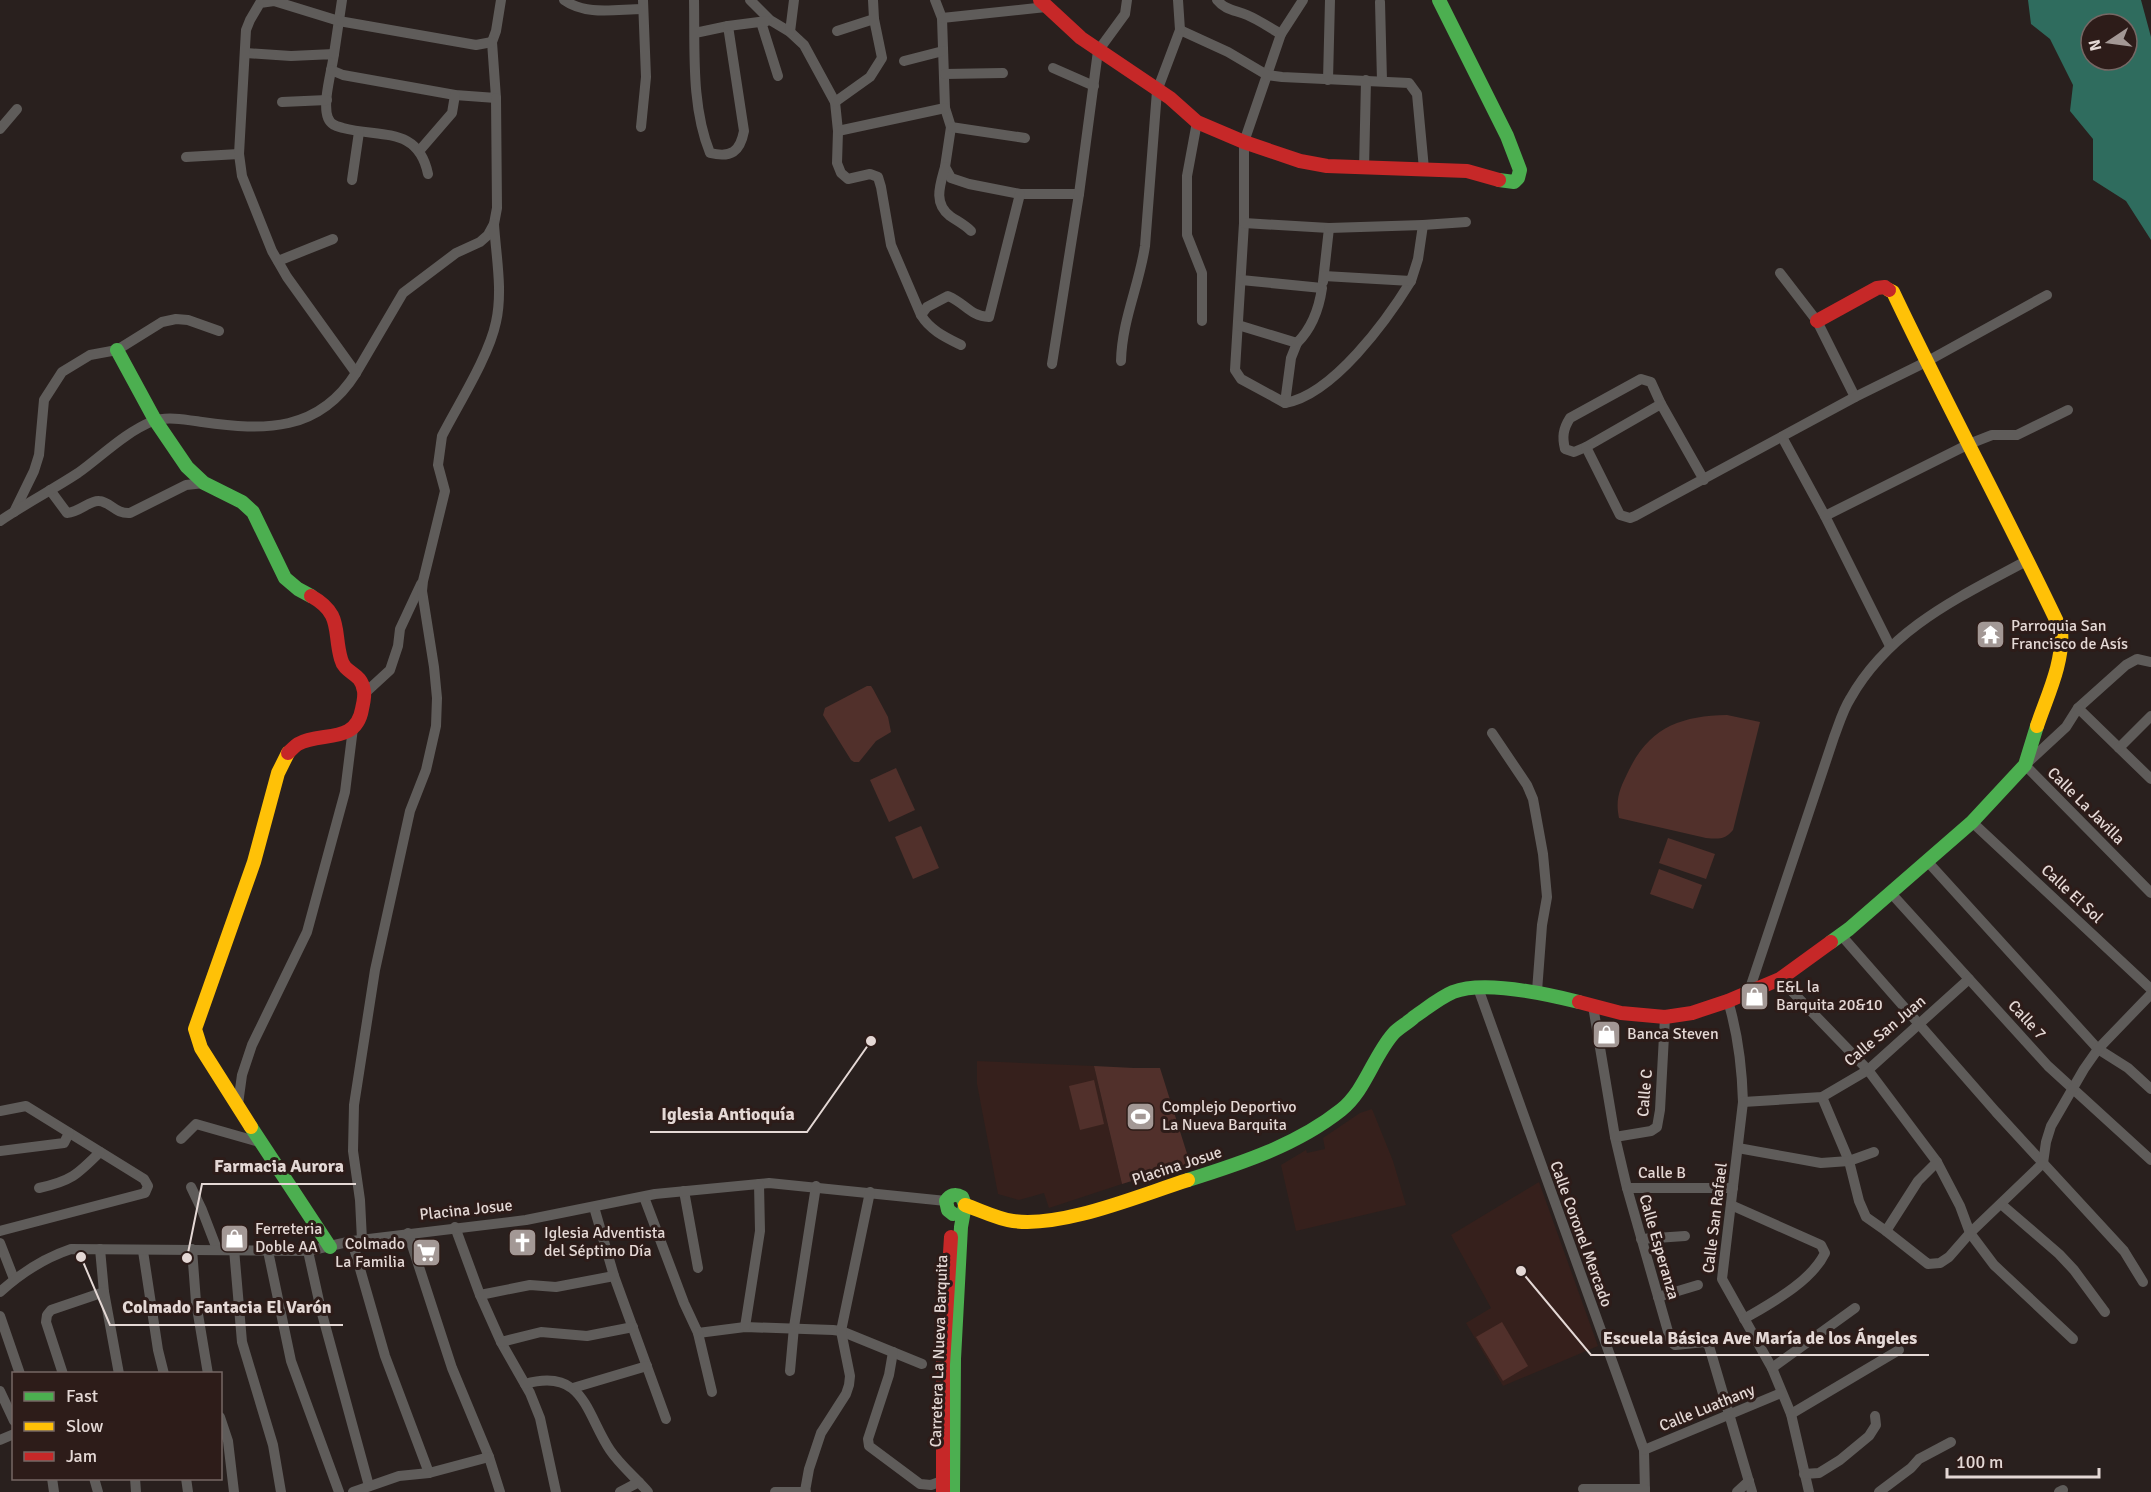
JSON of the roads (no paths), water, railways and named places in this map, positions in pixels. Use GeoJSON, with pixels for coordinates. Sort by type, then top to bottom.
{"type":"FeatureCollection","features":[{"type":"Feature","properties":{"kind":"street"},"geometry":{"type":"LineString","coordinates":[[342,0],[327,100],[329,121],[334,125],[359,132],[407,140],[420,150],[425,158],[428,174]]}},
{"type":"Feature","properties":{"kind":"street"},"geometry":{"type":"LineString","coordinates":[[238,1104],[242,1076],[252,1044],[307,932],[345,792],[353,728],[361,716],[366,693],[390,670],[398,646],[400,629],[423,581],[445,491],[438,465],[442,436],[489,344],[497,322],[499,299],[494,224],[497,208],[496,98],[492,42],[501,0]]}},
{"type":"Feature","properties":{"kind":"street"},"geometry":{"type":"LineString","coordinates":[[564,0],[573,6],[591,10],[643,5],[646,77],[641,127]]}},
{"type":"Feature","properties":{"kind":"street"},"geometry":{"type":"LineString","coordinates":[[694,0],[698,108],[710,153],[720,156],[734,153],[742,145],[744,131],[728,27]]}},
{"type":"Feature","properties":{"kind":"street"},"geometry":{"type":"LineString","coordinates":[[750,0],[765,21],[778,76]]}},
{"type":"Feature","properties":{"kind":"street"},"geometry":{"type":"LineString","coordinates":[[790,32],[794,0]]}},
{"type":"Feature","properties":{"kind":"street"},"geometry":{"type":"LineString","coordinates":[[835,102],[870,77],[880,63],[882,53],[874,19],[873,0]]}},
{"type":"Feature","properties":{"kind":"street"},"geometry":{"type":"LineString","coordinates":[[935,0],[942,18],[945,108],[951,127],[938,194],[940,205],[950,216],[963,223],[971,231]]}},
{"type":"Feature","properties":{"kind":"street"},"geometry":{"type":"LineString","coordinates":[[1052,364],[1079,194],[1098,51],[1125,14],[1127,0]]}},
{"type":"Feature","properties":{"kind":"street"},"geometry":{"type":"LineString","coordinates":[[1121,361],[1125,324],[1142,267],[1145,246],[1157,91],[1180,30],[1178,0]]}},
{"type":"Feature","properties":{"kind":"street"},"geometry":{"type":"LineString","coordinates":[[1217,0],[1231,11],[1245,14],[1281,34]]}},
{"type":"Feature","properties":{"kind":"street"},"geometry":{"type":"LineString","coordinates":[[1303,0],[1281,34],[1244,142],[1244,223],[1235,370],[1237,375],[1285,403],[1313,393],[1350,360],[1391,313],[1411,280],[1418,259],[1423,225]]}},
{"type":"Feature","properties":{"kind":"street"},"geometry":{"type":"LineString","coordinates":[[1328,80],[1330,0]]}},
{"type":"Feature","properties":{"kind":"street"},"geometry":{"type":"LineString","coordinates":[[942,18],[1043,4],[1098,51],[1170,98],[1197,122],[1244,142],[1300,161],[1327,166],[1467,171],[1514,182],[1520,170],[1498,114],[1467,59],[1439,0]]}},
{"type":"Feature","properties":{"kind":"street"},"geometry":{"type":"LineString","coordinates":[[356,373],[287,277],[253,206],[242,177],[239,154],[246,30],[260,3],[274,1],[339,21],[476,45],[492,42]]}},
{"type":"Feature","properties":{"kind":"street"},"geometry":{"type":"LineString","coordinates":[[1380,2],[1382,81]]}},
{"type":"Feature","properties":{"kind":"street"},"geometry":{"type":"LineString","coordinates":[[837,31],[874,19]]}},
{"type":"Feature","properties":{"kind":"street"},"geometry":{"type":"LineString","coordinates":[[695,33],[765,21],[790,32],[804,45],[835,102],[838,131],[837,163],[841,173],[848,179],[870,174],[878,177],[891,245],[921,315],[926,324],[961,345]]}},
{"type":"Feature","properties":{"kind":"street"},"geometry":{"type":"LineString","coordinates":[[1180,30],[1228,51],[1267,75],[1409,83],[1417,94],[1424,169]]}},
{"type":"Feature","properties":{"kind":"street"},"geometry":{"type":"LineString","coordinates":[[904,61],[943,51]]}},
{"type":"Feature","properties":{"kind":"street"},"geometry":{"type":"LineString","coordinates":[[246,53],[300,56],[334,54]]}},
{"type":"Feature","properties":{"kind":"street"},"geometry":{"type":"LineString","coordinates":[[1053,68],[1094,86]]}},
{"type":"Feature","properties":{"kind":"street"},"geometry":{"type":"LineString","coordinates":[[331,70],[343,75],[455,95],[496,98]]}},
{"type":"Feature","properties":{"kind":"street"},"geometry":{"type":"LineString","coordinates":[[945,74],[1003,73]]}},
{"type":"Feature","properties":{"kind":"street"},"geometry":{"type":"LineString","coordinates":[[1364,169],[1366,81]]}},
{"type":"Feature","properties":{"kind":"street"},"geometry":{"type":"LineString","coordinates":[[420,150],[452,113],[455,95]]}},
{"type":"Feature","properties":{"kind":"street"},"geometry":{"type":"LineString","coordinates":[[282,102],[327,100]]}},
{"type":"Feature","properties":{"kind":"street"},"geometry":{"type":"LineString","coordinates":[[838,131],[945,108]]}},
{"type":"Feature","properties":{"kind":"street"},"geometry":{"type":"LineString","coordinates":[[0,129],[17,109]]}},
{"type":"Feature","properties":{"kind":"street"},"geometry":{"type":"LineString","coordinates":[[1197,122],[1187,177],[1187,235],[1202,273],[1202,321]]}},
{"type":"Feature","properties":{"kind":"street"},"geometry":{"type":"LineString","coordinates":[[951,127],[1025,138]]}},
{"type":"Feature","properties":{"kind":"street"},"geometry":{"type":"LineString","coordinates":[[352,180],[359,132]]}},
{"type":"Feature","properties":{"kind":"street"},"geometry":{"type":"LineString","coordinates":[[186,157],[239,154]]}},
{"type":"Feature","properties":{"kind":"street"},"geometry":{"type":"LineString","coordinates":[[945,167],[951,178],[1020,194],[1079,194]]}},
{"type":"Feature","properties":{"kind":"street"},"geometry":{"type":"LineString","coordinates":[[921,315],[937,300],[948,296],[958,300],[969,311],[979,316],[990,317],[1020,194]]}},
{"type":"Feature","properties":{"kind":"street"},"geometry":{"type":"LineString","coordinates":[[1244,223],[1329,228],[1466,222]]}},
{"type":"Feature","properties":{"kind":"street"},"geometry":{"type":"LineString","coordinates":[[0,520],[79,471],[129,433],[155,420],[182,420],[263,428],[282,426],[327,406],[346,388],[403,293],[456,253],[480,242],[488,235],[494,224]]}},
{"type":"Feature","properties":{"kind":"street"},"geometry":{"type":"LineString","coordinates":[[1285,403],[1291,358],[1296,343],[1309,328],[1319,308],[1329,228]]}},
{"type":"Feature","properties":{"kind":"street"},"geometry":{"type":"LineString","coordinates":[[278,261],[333,239]]}},
{"type":"Feature","properties":{"kind":"street"},"geometry":{"type":"LineString","coordinates":[[1780,273],[1817,321],[1855,397]]}},
{"type":"Feature","properties":{"kind":"street"},"geometry":{"type":"LineString","coordinates":[[1323,276],[1411,280]]}},
{"type":"Feature","properties":{"kind":"street"},"geometry":{"type":"LineString","coordinates":[[1241,280],[1322,288]]}},
{"type":"Feature","properties":{"kind":"street"},"geometry":{"type":"LineString","coordinates":[[1817,321],[1877,288],[1885,287],[1893,292],[2061,630],[2062,642],[2050,688],[2025,765]]}},
{"type":"Feature","properties":{"kind":"street"},"geometry":{"type":"LineString","coordinates":[[1586,447],[1620,515],[1635,516],[2047,296]]}},
{"type":"Feature","properties":{"kind":"street"},"geometry":{"type":"LineString","coordinates":[[14,512],[34,471],[39,454],[44,400],[62,372],[90,355],[117,350],[162,322],[188,320],[219,331]]}},
{"type":"Feature","properties":{"kind":"street"},"geometry":{"type":"LineString","coordinates":[[1238,325],[1296,343]]}},
{"type":"Feature","properties":{"kind":"street"},"geometry":{"type":"LineString","coordinates":[[117,350],[155,420],[187,467],[204,483],[242,502],[253,512],[285,578],[298,589],[316,599],[334,619],[337,626],[341,661],[347,670],[360,678],[366,693]]}},
{"type":"Feature","properties":{"kind":"street"},"geometry":{"type":"LineString","coordinates":[[1661,404],[1586,447],[1574,452],[1565,449],[1562,439],[1570,418],[1641,379],[1651,382],[1704,480]]}},
{"type":"Feature","properties":{"kind":"street"},"geometry":{"type":"LineString","coordinates":[[1825,516],[1969,444],[1992,435],[2017,435],[2068,410]]}},
{"type":"Feature","properties":{"kind":"street"},"geometry":{"type":"LineString","coordinates":[[1782,437],[1825,516],[1890,646]]}},
{"type":"Feature","properties":{"kind":"street"},"geometry":{"type":"LineString","coordinates":[[50,490],[67,513],[75,513],[94,501],[101,501],[122,513],[130,513],[186,485],[204,483]]}},
{"type":"Feature","properties":{"kind":"street"},"geometry":{"type":"LineString","coordinates":[[1749,991],[1834,737],[1849,700],[1861,681],[1890,646],[1925,618],[2028,560]]}},
{"type":"Feature","properties":{"kind":"street"},"geometry":{"type":"LineString","coordinates":[[423,581],[423,602],[437,698],[436,726],[426,770],[407,822],[375,970],[354,1105],[353,1151],[360,1200],[357,1240],[385,1356],[429,1473]]}},
{"type":"Feature","properties":{"kind":"street"},"geometry":{"type":"LineString","coordinates":[[2025,765],[2066,727],[2078,708],[2126,665],[2137,659],[2151,662]]}},
{"type":"Feature","properties":{"kind":"street"},"geometry":{"type":"LineString","coordinates":[[2078,708],[2151,779]]}},
{"type":"Feature","properties":{"kind":"street"},"geometry":{"type":"LineString","coordinates":[[2119,748],[2151,716]]}},
{"type":"Feature","properties":{"kind":"street"},"geometry":{"type":"LineString","coordinates":[[330,1247],[259,1142],[196,1037],[195,1029],[254,862],[278,773],[286,755],[299,744],[344,733],[353,728]]}},
{"type":"Feature","properties":{"kind":"street"},"geometry":{"type":"LineString","coordinates":[[1492,733],[1527,785],[1533,799],[1543,854],[1547,897],[1542,925],[1537,991]]}},
{"type":"Feature","properties":{"kind":"street","name":"Placina Josue"},"geometry":{"type":"LineString","coordinates":[[960,1210],[1013,1221],[1052,1220],[1099,1209],[1267,1152],[1299,1138],[1342,1109],[1355,1095],[1393,1034],[1424,1010],[1453,992],[1478,988],[1537,991],[1621,1013],[1665,1017],[1692,1013],[1728,1001],[1780,978],[1841,935],[1972,822],[2025,765]]}},
{"type":"Feature","properties":{"kind":"street","name":"Calle La Javilla"},"geometry":{"type":"LineString","coordinates":[[2025,765],[2151,892]]}},
{"type":"Feature","properties":{"kind":"street","name":"Calle El Sol"},"geometry":{"type":"LineString","coordinates":[[1972,822],[2151,988]]}},
{"type":"Feature","properties":{"kind":"street"},"geometry":{"type":"LineString","coordinates":[[1927,861],[2098,1049],[2128,1068],[2151,1089]]}},
{"type":"Feature","properties":{"kind":"street","name":"Calle 7"},"geometry":{"type":"LineString","coordinates":[[1890,892],[2048,1066],[2151,1160]]}},
{"type":"Feature","properties":{"kind":"street"},"geometry":{"type":"LineString","coordinates":[[1841,935],[2124,1251],[2143,1282]]}},
{"type":"Feature","properties":{"kind":"street"},"geometry":{"type":"LineString","coordinates":[[1780,978],[1868,1070],[1937,1162],[1960,1206],[1970,1233],[1994,1265],[2073,1338]]}},
{"type":"Feature","properties":{"kind":"street","name":"Calle San Juan"},"geometry":{"type":"LineString","coordinates":[[1743,1102],[1822,1097],[1868,1070],[1969,980]]}},
{"type":"Feature","properties":{"kind":"street","name":"Calle Coronel Mercado"},"geometry":{"type":"LineString","coordinates":[[1478,988],[1644,1450],[1645,1491]]}},
{"type":"Feature","properties":{"kind":"street"},"geometry":{"type":"LineString","coordinates":[[1822,1097],[1849,1161],[1859,1201],[1866,1217],[1928,1264],[1940,1263],[1949,1257],[1970,1233],[2043,1163],[2051,1126],[2073,1087],[2098,1049],[2151,994]]}},
{"type":"Feature","properties":{"kind":"street","name":"Calle San Rafael"},"geometry":{"type":"LineString","coordinates":[[1728,1001],[1736,1027],[1743,1079],[1743,1102],[1722,1279],[1772,1368],[1791,1414],[1809,1492]]}},
{"type":"Feature","properties":{"kind":"street","name":"Calle Esperanza"},"geometry":{"type":"LineString","coordinates":[[1593,1006],[1627,1188],[1672,1344],[1704,1342],[1709,1346],[1750,1487]]}},
{"type":"Feature","properties":{"kind":"street","name":"Calle C"},"geometry":{"type":"LineString","coordinates":[[1616,1137],[1652,1131],[1657,1127],[1665,1017]]}},
{"type":"Feature","properties":{"kind":"street"},"geometry":{"type":"LineString","coordinates":[[0,1100],[6,1109],[26,1106],[144,1179],[148,1186],[145,1193],[0,1231]]}},
{"type":"Feature","properties":{"kind":"street"},"geometry":{"type":"LineString","coordinates":[[181,1139],[196,1124],[259,1142]]}},
{"type":"Feature","properties":{"kind":"street"},"geometry":{"type":"LineString","coordinates":[[0,1151],[63,1143],[69,1133]]}},
{"type":"Feature","properties":{"kind":"street"},"geometry":{"type":"LineString","coordinates":[[1738,1148],[1821,1163],[1849,1161],[1874,1152]]}},
{"type":"Feature","properties":{"kind":"street"},"geometry":{"type":"LineString","coordinates":[[39,1188],[63,1183],[72,1178],[100,1152]]}},
{"type":"Feature","properties":{"kind":"street"},"geometry":{"type":"LineString","coordinates":[[1886,1231],[1918,1180],[1937,1162]]}},
{"type":"Feature","properties":{"kind":"street","name":"Placina Josue"},"geometry":{"type":"LineString","coordinates":[[0,1292],[14,1279],[52,1255],[71,1250],[308,1251],[357,1240],[526,1220],[684,1191],[769,1183],[946,1201]]}},
{"type":"Feature","properties":{"kind":"street"},"geometry":{"type":"LineString","coordinates":[[745,1327],[760,1231],[759,1184]]}},
{"type":"Feature","properties":{"kind":"street"},"geometry":{"type":"LineString","coordinates":[[790,1371],[794,1327],[816,1186]]}},
{"type":"Feature","properties":{"kind":"street"},"geometry":{"type":"LineString","coordinates":[[191,1187],[216,1249]]}},
{"type":"Feature","properties":{"kind":"street","name":"Calle B"},"geometry":{"type":"LineString","coordinates":[[1627,1188],[1733,1188]]}},
{"type":"Feature","properties":{"kind":"street"},"geometry":{"type":"LineString","coordinates":[[684,1191],[698,1268]]}},
{"type":"Feature","properties":{"kind":"street"},"geometry":{"type":"LineString","coordinates":[[775,1492],[806,1492],[809,1468],[821,1433],[846,1394],[849,1385],[850,1376],[841,1331],[870,1192]]}},
{"type":"Feature","properties":{"kind":"street"},"geometry":{"type":"LineString","coordinates":[[644,1197],[684,1303],[698,1333],[712,1392]]}},
{"type":"Feature","properties":{"kind":"street"},"geometry":{"type":"LineString","coordinates":[[946,1201],[946,1207],[960,1210]]}},
{"type":"Feature","properties":{"kind":"street"},"geometry":{"type":"LineString","coordinates":[[2001,1204],[2059,1254],[2074,1270],[2105,1312]]}},
{"type":"Feature","properties":{"kind":"street"},"geometry":{"type":"LineString","coordinates":[[1731,1205],[1821,1245],[1826,1253],[1821,1262],[1783,1296],[1744,1319]]}},
{"type":"Feature","properties":{"kind":"street"},"geometry":{"type":"LineString","coordinates":[[594,1207],[614,1276],[666,1419]]}},
{"type":"Feature","properties":{"kind":"street","name":"Carretera La Nueva Barquita"},"geometry":{"type":"LineString","coordinates":[[943,1486],[942,1371],[960,1210]]}},
{"type":"Feature","properties":{"kind":"street","name":"Carretera La Nueva Barquita"},"geometry":{"type":"LineString","coordinates":[[953,1492],[952,1371],[960,1210]]}},
{"type":"Feature","properties":{"kind":"street"},"geometry":{"type":"LineString","coordinates":[[455,1227],[480,1295],[540,1418],[556,1492]]}},
{"type":"Feature","properties":{"kind":"street"},"geometry":{"type":"LineString","coordinates":[[408,1233],[452,1368],[489,1457],[500,1492]]}},
{"type":"Feature","properties":{"kind":"street"},"geometry":{"type":"LineString","coordinates":[[1641,1239],[1685,1236]]}},
{"type":"Feature","properties":{"kind":"street"},"geometry":{"type":"LineString","coordinates":[[0,1242],[14,1279]]}},
{"type":"Feature","properties":{"kind":"street"},"geometry":{"type":"LineString","coordinates":[[100,1249],[104,1292],[119,1372]]}},
{"type":"Feature","properties":{"kind":"street"},"geometry":{"type":"LineString","coordinates":[[192,1249],[196,1302],[208,1372]]}},
{"type":"Feature","properties":{"kind":"street"},"geometry":{"type":"LineString","coordinates":[[234,1250],[242,1342],[273,1445],[281,1492]]}},
{"type":"Feature","properties":{"kind":"street"},"geometry":{"type":"LineString","coordinates":[[143,1251],[164,1372]]}},
{"type":"Feature","properties":{"kind":"street"},"geometry":{"type":"LineString","coordinates":[[268,1251],[291,1361],[339,1492]]}},
{"type":"Feature","properties":{"kind":"street"},"geometry":{"type":"LineString","coordinates":[[308,1251],[321,1310],[369,1486]]}},
{"type":"Feature","properties":{"kind":"street"},"geometry":{"type":"LineString","coordinates":[[480,1295],[530,1285],[556,1287],[614,1276]]}},
{"type":"Feature","properties":{"kind":"street"},"geometry":{"type":"LineString","coordinates":[[1658,1297],[1698,1285]]}},
{"type":"Feature","properties":{"kind":"street"},"geometry":{"type":"LineString","coordinates":[[62,1372],[46,1322],[47,1315],[51,1310],[104,1292]]}},
{"type":"Feature","properties":{"kind":"street"},"geometry":{"type":"LineString","coordinates":[[1772,1368],[1855,1308]]}},
{"type":"Feature","properties":{"kind":"street"},"geometry":{"type":"LineString","coordinates":[[0,1316],[19,1372]]}},
{"type":"Feature","properties":{"kind":"street"},"geometry":{"type":"LineString","coordinates":[[501,1342],[541,1332],[587,1336],[633,1327]]}},
{"type":"Feature","properties":{"kind":"street"},"geometry":{"type":"LineString","coordinates":[[698,1333],[745,1327],[794,1327],[841,1331],[922,1364]]}},
{"type":"Feature","properties":{"kind":"street"},"geometry":{"type":"LineString","coordinates":[[1791,1414],[1899,1350]]}},
{"type":"Feature","properties":{"kind":"street"},"geometry":{"type":"LineString","coordinates":[[893,1352],[889,1375],[868,1439],[869,1446],[920,1484],[943,1486]]}},
{"type":"Feature","properties":{"kind":"street"},"geometry":{"type":"LineString","coordinates":[[573,1388],[646,1366]]}},
{"type":"Feature","properties":{"kind":"street"},"geometry":{"type":"LineString","coordinates":[[525,1384],[540,1380],[558,1382],[573,1388],[588,1407],[610,1451],[648,1492]]}},
{"type":"Feature","properties":{"kind":"street"},"geometry":{"type":"LineString","coordinates":[[0,1391],[12,1417]]}},
{"type":"Feature","properties":{"kind":"street","name":"Calle Luathany"},"geometry":{"type":"LineString","coordinates":[[1644,1450],[1731,1416],[1781,1393]]}},
{"type":"Feature","properties":{"kind":"street"},"geometry":{"type":"LineString","coordinates":[[1804,1474],[1819,1473],[1840,1460],[1869,1436],[1875,1425],[1875,1416]]}},
{"type":"Feature","properties":{"kind":"street"},"geometry":{"type":"LineString","coordinates":[[222,1423],[228,1441],[234,1492]]}},
{"type":"Feature","properties":{"kind":"street"},"geometry":{"type":"LineString","coordinates":[[1879,1492],[1911,1468],[1919,1459],[1951,1442]]}},
{"type":"Feature","properties":{"kind":"street"},"geometry":{"type":"LineString","coordinates":[[353,1492],[399,1476],[429,1473],[489,1457]]}},
{"type":"Feature","properties":{"kind":"street"},"geometry":{"type":"LineString","coordinates":[[620,1492],[639,1482]]}},
{"type":"Feature","properties":{"kind":"street"},"geometry":{"type":"LineString","coordinates":[[1737,1492],[1750,1487]]}},
{"type":"Feature","properties":{"kind":"street"},"geometry":{"type":"LineString","coordinates":[[1583,1489],[1645,1491]]}},
{"type":"Feature","properties":{"kind":"place","name":"Parroquia San Francisco de Asís"},"geometry":{"type":"Point","coordinates":[1990,635]}},
{"type":"Feature","properties":{"kind":"place","name":"E&L la Barquita 20&10"},"geometry":{"type":"Point","coordinates":[1755,996]}},
{"type":"Feature","properties":{"kind":"place","name":"Banca Steven"},"geometry":{"type":"Point","coordinates":[1606,1034]}},
{"type":"Feature","properties":{"kind":"place","name":"Iglesia Antioquía"},"geometry":{"type":"Point","coordinates":[871,1041]}},
{"type":"Feature","properties":{"kind":"place","name":"Complejo Deportivo La Nueva Barquita"},"geometry":{"type":"Point","coordinates":[1141,1116]}},
{"type":"Feature","properties":{"kind":"place","name":"Ferreteria Doble AA"},"geometry":{"type":"Point","coordinates":[234,1238]}},
{"type":"Feature","properties":{"kind":"place","name":"Iglesia Adventista del Séptimo Día"},"geometry":{"type":"Point","coordinates":[523,1242]}},
{"type":"Feature","properties":{"kind":"place","name":"Colmado La Familia"},"geometry":{"type":"Point","coordinates":[426,1253]}},
{"type":"Feature","properties":{"kind":"place","name":"Colmado Fantacia El Varón"},"geometry":{"type":"Point","coordinates":[81,1257]}},
{"type":"Feature","properties":{"kind":"place","name":"Farmacia Aurora"},"geometry":{"type":"Point","coordinates":[187,1258]}},
{"type":"Feature","properties":{"kind":"place","name":"Escuela Básica Ave María de los Ángeles"},"geometry":{"type":"Point","coordinates":[1521,1271]}}]}
